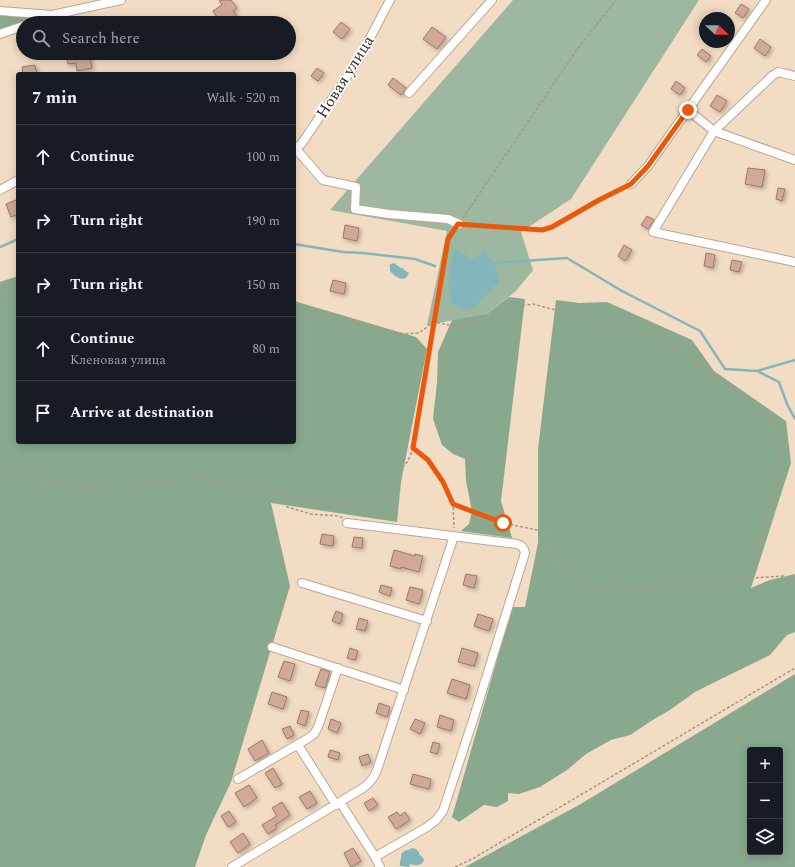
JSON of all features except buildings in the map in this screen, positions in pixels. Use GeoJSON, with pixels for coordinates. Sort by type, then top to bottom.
{"type":"FeatureCollection","features":[{"type":"Feature","properties":{"kind":"street"},"geometry":{"type":"LineString","coordinates":[[0,11],[52,15],[121,0]]}},
{"type":"Feature","properties":{"kind":"street","name":"Новая улица"},"geometry":{"type":"LineString","coordinates":[[296,149],[302,143],[359,59],[390,0]]}},
{"type":"Feature","properties":{"kind":"street"},"geometry":{"type":"LineString","coordinates":[[409,93],[492,0]]}},
{"type":"Feature","properties":{"kind":"street"},"geometry":{"type":"LineString","coordinates":[[631,184],[648,166],[766,0]]}},
{"type":"Feature","properties":{"kind":"street"},"geometry":{"type":"LineString","coordinates":[[0,34],[16,28]]}},
{"type":"Feature","properties":{"kind":"street"},"geometry":{"type":"LineString","coordinates":[[795,76],[778,72],[772,76],[714,132],[653,232],[795,262]]}},
{"type":"Feature","properties":{"kind":"street"},"geometry":{"type":"LineString","coordinates":[[688,110],[714,132],[795,160]]}},
{"type":"Feature","properties":{"kind":"street"},"geometry":{"type":"LineString","coordinates":[[296,151],[323,180],[356,187],[355,208],[389,214],[448,219],[458,224]]}},
{"type":"Feature","properties":{"kind":"street"},"geometry":{"type":"LineString","coordinates":[[0,190],[16,181]]}},
{"type":"Feature","properties":{"kind":"street"},"geometry":{"type":"LineString","coordinates":[[347,523],[519,545],[522,546],[524,550],[524,556],[474,720],[443,810],[436,820],[427,827],[375,857]]}},
{"type":"Feature","properties":{"kind":"street"},"geometry":{"type":"LineString","coordinates":[[232,867],[368,784],[375,775],[454,536]]}},
{"type":"Feature","properties":{"kind":"street"},"geometry":{"type":"LineString","coordinates":[[302,583],[427,621]]}},
{"type":"Feature","properties":{"kind":"street"},"geometry":{"type":"LineString","coordinates":[[272,647],[404,690]]}},
{"type":"Feature","properties":{"kind":"street"},"geometry":{"type":"LineString","coordinates":[[238,778],[311,737],[316,731],[338,668]]}},
{"type":"Feature","properties":{"kind":"street"},"geometry":{"type":"LineString","coordinates":[[298,745],[375,857],[380,867]]}},
{"type":"Feature","properties":{"kind":"path"},"geometry":{"type":"LineString","coordinates":[[1,472],[80,486],[124,488],[149,485],[186,477],[204,479],[255,493],[268,490],[308,501],[359,504],[373,500],[385,490],[408,461],[413,448],[448,239],[576,51],[616,0]]}},
{"type":"Feature","properties":{"kind":"path"},"geometry":{"type":"LineString","coordinates":[[458,224],[542,230],[552,227],[599,200],[631,184]]}},
{"type":"Feature","properties":{"kind":"path"},"geometry":{"type":"LineString","coordinates":[[0,300],[16,294]]}},
{"type":"Feature","properties":{"kind":"path"},"geometry":{"type":"LineString","coordinates":[[296,308],[401,334],[420,333],[434,322],[458,327],[483,321],[512,308],[533,304],[608,322],[648,334],[684,352],[723,381],[778,427],[782,451],[769,508],[754,557],[751,578]]}},
{"type":"Feature","properties":{"kind":"path"},"geometry":{"type":"LineString","coordinates":[[413,448],[428,460],[443,482],[453,504],[454,536]]}},
{"type":"Feature","properties":{"kind":"path"},"geometry":{"type":"LineString","coordinates":[[286,496],[287,507],[311,514],[338,516],[348,519],[347,523]]}},
{"type":"Feature","properties":{"kind":"path"},"geometry":{"type":"LineString","coordinates":[[453,504],[503,523],[537,530],[546,536],[562,566],[571,578],[584,589],[626,590],[784,576],[795,587]]}},
{"type":"Feature","properties":{"kind":"path"},"geometry":{"type":"LineString","coordinates":[[455,867],[474,858],[795,668]]}},
{"type":"Feature","properties":{"kind":"green space"},"geometry":{"type":"Polygon","coordinates":[[[513,0],[699,0],[571,199],[521,232],[533,270],[516,291],[487,314],[427,325],[447,231],[330,210],[513,0]]]}},
{"type":"Feature","properties":{"kind":"green space"},"geometry":{"type":"Polygon","coordinates":[[[0,14],[25,16],[16,16],[16,25],[0,31],[0,14]]]}},
{"type":"Feature","properties":{"kind":"green space"},"geometry":{"type":"Polygon","coordinates":[[[16,277],[16,444],[296,444],[296,302],[416,337],[427,349],[401,482],[397,522],[271,503],[290,586],[231,782],[206,835],[195,867],[0,867],[0,282],[16,277]]]}},
{"type":"Feature","properties":{"kind":"green space"},"geometry":{"type":"Polygon","coordinates":[[[509,297],[525,299],[501,501],[512,538],[461,531],[469,524],[472,511],[466,481],[465,459],[453,454],[442,445],[433,419],[437,383],[438,352],[452,320],[487,314],[509,297]]]}},
{"type":"Feature","properties":{"kind":"green space"},"geometry":{"type":"Polygon","coordinates":[[[556,300],[579,303],[607,302],[692,340],[714,371],[786,421],[791,463],[751,588],[770,580],[795,574],[795,632],[787,635],[770,655],[695,692],[670,710],[630,735],[611,740],[586,754],[567,770],[540,787],[519,794],[508,793],[508,801],[497,807],[484,805],[459,822],[452,817],[512,607],[525,607],[538,543],[538,449],[556,300]]]}},
{"type":"Feature","properties":{"kind":"green space"},"geometry":{"type":"Polygon","coordinates":[[[795,674],[795,867],[465,867],[579,805],[795,674]]]}},
{"type":"Feature","properties":{"kind":"water"},"geometry":{"type":"Polygon","coordinates":[[[455,250],[462,254],[466,254],[468,258],[473,259],[486,251],[489,258],[495,263],[500,279],[474,308],[466,309],[452,304],[448,281],[452,256],[455,250]]]}},
{"type":"Feature","properties":{"kind":"water"},"geometry":{"type":"Polygon","coordinates":[[[394,263],[409,273],[405,278],[403,279],[397,277],[390,271],[389,265],[394,263]]]}},
{"type":"Feature","properties":{"kind":"water"},"geometry":{"type":"Polygon","coordinates":[[[412,848],[416,849],[424,859],[422,863],[417,865],[410,864],[409,867],[400,866],[401,854],[412,848]]]}},
{"type":"Feature","properties":{"kind":"waterway"},"geometry":{"type":"LineString","coordinates":[[0,247],[16,240]]}},
{"type":"Feature","properties":{"kind":"waterway"},"geometry":{"type":"LineString","coordinates":[[296,244],[343,252],[415,259],[435,266]]}},
{"type":"Feature","properties":{"kind":"waterway"},"geometry":{"type":"LineString","coordinates":[[492,265],[495,263],[567,258],[622,291],[700,331],[725,369],[757,371],[795,360]]}},
{"type":"Feature","properties":{"kind":"waterway"},"geometry":{"type":"LineString","coordinates":[[757,371],[779,382],[787,404],[795,419]]}},
{"type":"Feature","properties":{"kind":"route"},"geometry":{"type":"LineString","coordinates":[[503,523],[453,504],[443,482],[428,460],[413,448],[448,239],[458,224],[542,230],[552,227],[599,200],[631,184],[648,166],[688,110]]}}]}
